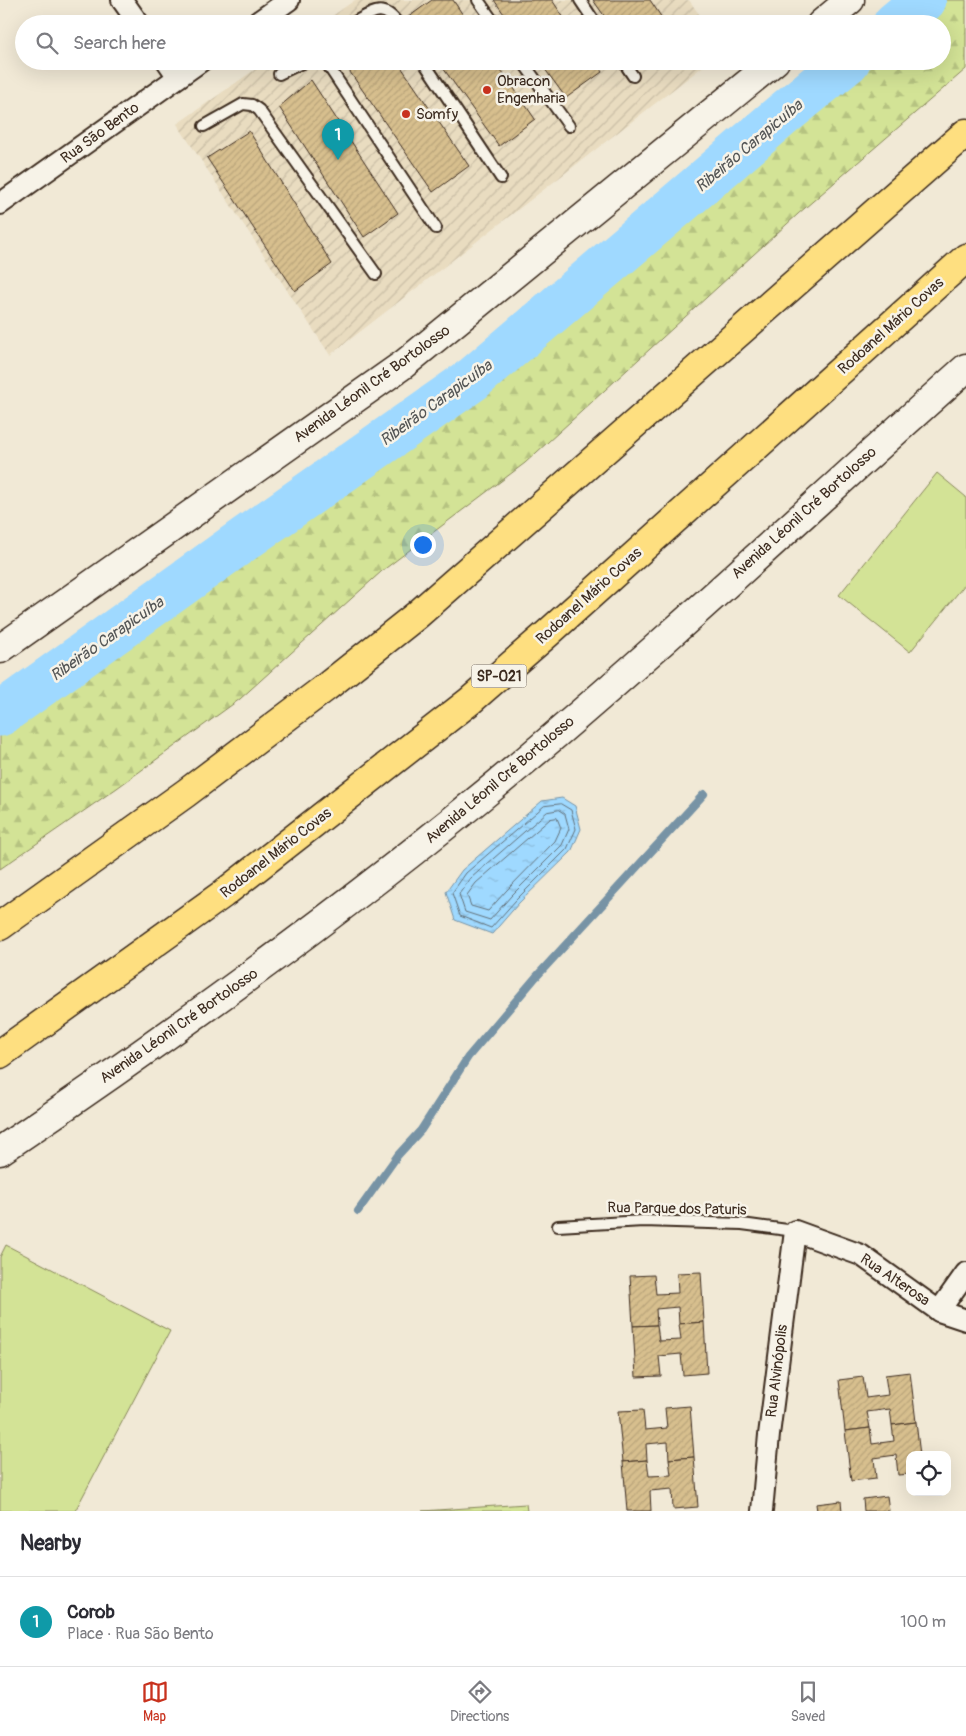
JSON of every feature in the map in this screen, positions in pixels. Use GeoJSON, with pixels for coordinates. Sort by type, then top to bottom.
{"type":"FeatureCollection","features":[{"type":"Feature","properties":{"kind":"highway"},"geometry":{"type":"LineString","coordinates":[[0,926],[186,793],[325,688],[417,615],[966,133]]}},
{"type":"Feature","properties":{"kind":"highway","name":"Rodoanel Mário Covas"},"geometry":{"type":"LineString","coordinates":[[0,1054],[223,894],[470,701],[966,258]]}},
{"type":"Feature","properties":{"kind":"main road"},"geometry":{"type":"LineString","coordinates":[[832,15],[850,0]]}},
{"type":"Feature","properties":{"kind":"main road","name":"Avenida Léonil Cré Bortolosso"},"geometry":{"type":"LineString","coordinates":[[0,650],[404,364],[764,70]]}},
{"type":"Feature","properties":{"kind":"main road","name":"Avenida Léonil Cré Bortolosso"},"geometry":{"type":"LineString","coordinates":[[0,1151],[270,962],[437,833],[604,693],[966,368]]}},
{"type":"Feature","properties":{"kind":"street"},"geometry":{"type":"LineString","coordinates":[[122,0],[133,15]]}},
{"type":"Feature","properties":{"kind":"street"},"geometry":{"type":"LineString","coordinates":[[268,15],[289,0]]}},
{"type":"Feature","properties":{"kind":"street","name":"Rua São Bento"},"geometry":{"type":"LineString","coordinates":[[0,204],[172,70]]}},
{"type":"Feature","properties":{"kind":"street","name":"Rua Alterosa"},"geometry":{"type":"LineString","coordinates":[[795,1231],[861,1255],[940,1311],[966,1320]]}},
{"type":"Feature","properties":{"kind":"street","name":"Rua Alvinópolis"},"geometry":{"type":"LineString","coordinates":[[762,1511],[769,1435],[795,1231]]}},
{"type":"Feature","properties":{"kind":"street"},"geometry":{"type":"LineString","coordinates":[[940,1311],[966,1273]]}},
{"type":"Feature","properties":{"kind":"lane"},"geometry":{"type":"LineString","coordinates":[[478,0],[489,15]]}},
{"type":"Feature","properties":{"kind":"lane"},"geometry":{"type":"LineString","coordinates":[[580,0],[590,15]]}},
{"type":"Feature","properties":{"kind":"lane"},"geometry":{"type":"LineString","coordinates":[[367,15],[376,10],[386,11],[390,15]]}},
{"type":"Feature","properties":{"kind":"lane"},"geometry":{"type":"LineString","coordinates":[[279,74],[287,70]]}},
{"type":"Feature","properties":{"kind":"lane"},"geometry":{"type":"LineString","coordinates":[[331,70],[436,228]]}},
{"type":"Feature","properties":{"kind":"lane"},"geometry":{"type":"LineString","coordinates":[[429,70],[501,178]]}},
{"type":"Feature","properties":{"kind":"lane"},"geometry":{"type":"LineString","coordinates":[[529,70],[569,126]]}},
{"type":"Feature","properties":{"kind":"lane"},"geometry":{"type":"LineString","coordinates":[[629,70],[633,76]]}},
{"type":"Feature","properties":{"kind":"lane"},"geometry":{"type":"LineString","coordinates":[[204,126],[243,104],[252,105],[259,110],[376,274]]}},
{"type":"Feature","properties":{"kind":"lane","name":"Rua Parque dos Paturis"},"geometry":{"type":"LineString","coordinates":[[558,1226],[643,1221],[742,1224],[795,1231]]}},
{"type":"Feature","properties":{"kind":"shaded area"},"geometry":{"type":"Polygon","coordinates":[[[355,0],[689,0],[700,15],[334,15],[355,0]]]}},
{"type":"Feature","properties":{"kind":"shaded area"},"geometry":{"type":"Polygon","coordinates":[[[254,70],[698,70],[330,355],[177,124],[254,70]]]}},
{"type":"Feature","properties":{"kind":"green space"},"geometry":{"type":"Polygon","coordinates":[[[946,0],[966,0],[966,69],[798,214],[525,463],[382,571],[240,699],[117,788],[0,869],[0,733],[119,647],[279,536],[764,154],[863,70],[951,70],[951,15],[928,15],[946,0]]]}},
{"type":"Feature","properties":{"kind":"green space"},"geometry":{"type":"Polygon","coordinates":[[[937,473],[966,497],[966,583],[910,652],[839,595],[937,473]]]}},
{"type":"Feature","properties":{"kind":"green space"},"geometry":{"type":"Polygon","coordinates":[[[6,1245],[170,1331],[75,1511],[0,1511],[0,1257],[6,1245]]]}},
{"type":"Feature","properties":{"kind":"green space"},"geometry":{"type":"Polygon","coordinates":[[[526,1504],[527,1511],[422,1511],[526,1504]]]}},
{"type":"Feature","properties":{"kind":"water"},"geometry":{"type":"Polygon","coordinates":[[[562,798],[575,806],[581,829],[571,852],[519,903],[492,934],[455,920],[446,892],[462,870],[542,801],[562,798]]]}},
{"type":"Feature","properties":{"kind":"building"},"geometry":{"type":"Polygon","coordinates":[[[432,0],[453,0],[463,15],[411,15],[432,0]]]}},
{"type":"Feature","properties":{"kind":"building"},"geometry":{"type":"Polygon","coordinates":[[[494,0],[552,0],[562,15],[505,15],[494,0]]]}},
{"type":"Feature","properties":{"kind":"building"},"geometry":{"type":"Polygon","coordinates":[[[593,0],[650,0],[660,15],[604,15],[593,0]]]}},
{"type":"Feature","properties":{"kind":"building","name":"Somfy"},"geometry":{"type":"Polygon","coordinates":[[[349,70],[403,70],[469,166],[433,192],[349,70]]]}},
{"type":"Feature","properties":{"kind":"building","name":"Obracon Engenharia"},"geometry":{"type":"Polygon","coordinates":[[[444,70],[501,70],[535,119],[499,146],[444,70]]]}},
{"type":"Feature","properties":{"kind":"building"},"geometry":{"type":"Polygon","coordinates":[[[546,70],[601,70],[602,72],[566,98],[546,70]]]}},
{"type":"Feature","properties":{"kind":"building"},"geometry":{"type":"Polygon","coordinates":[[[311,80],[398,213],[364,237],[279,107],[311,80]]]}},
{"type":"Feature","properties":{"kind":"building"},"geometry":{"type":"Polygon","coordinates":[[[249,131],[332,264],[295,291],[207,158],[249,131]]]}},
{"type":"Feature","properties":{"kind":"building"},"geometry":{"type":"Polygon","coordinates":[[[701,1272],[704,1322],[679,1324],[678,1307],[656,1309],[657,1325],[633,1326],[630,1276],[654,1275],[656,1294],[678,1293],[677,1273],[701,1272]]]}},
{"type":"Feature","properties":{"kind":"building"},"geometry":{"type":"Polygon","coordinates":[[[704,1322],[707,1373],[683,1375],[681,1354],[659,1356],[661,1376],[636,1377],[633,1326],[657,1325],[659,1341],[681,1340],[679,1324],[704,1322]]]}},
{"type":"Feature","properties":{"kind":"building"},"geometry":{"type":"Polygon","coordinates":[[[910,1372],[916,1422],[892,1425],[890,1409],[867,1412],[870,1428],[845,1431],[839,1380],[863,1377],[866,1398],[888,1395],[885,1375],[910,1372]]]}},
{"type":"Feature","properties":{"kind":"building"},"geometry":{"type":"Polygon","coordinates":[[[690,1406],[694,1457],[669,1459],[668,1442],[646,1444],[647,1460],[623,1462],[618,1411],[643,1410],[645,1430],[667,1428],[665,1408],[690,1406]]]}},
{"type":"Feature","properties":{"kind":"building"},"geometry":{"type":"Polygon","coordinates":[[[916,1422],[920,1451],[906,1451],[906,1474],[898,1475],[896,1455],[874,1458],[876,1478],[851,1481],[845,1431],[870,1428],[872,1444],[894,1441],[892,1425],[916,1422]]]}},
{"type":"Feature","properties":{"kind":"building"},"geometry":{"type":"Polygon","coordinates":[[[694,1457],[698,1507],[673,1509],[672,1489],[650,1491],[651,1511],[627,1511],[623,1462],[647,1460],[649,1476],[671,1475],[669,1459],[694,1457]]]}},
{"type":"Feature","properties":{"kind":"building"},"geometry":{"type":"Polygon","coordinates":[[[887,1496],[889,1511],[864,1511],[863,1499],[887,1496]]]}},
{"type":"Feature","properties":{"kind":"building"},"geometry":{"type":"Polygon","coordinates":[[[841,1501],[842,1511],[817,1511],[816,1504],[841,1501]]]}},
{"type":"Feature","properties":{"kind":"waterway","name":"Ribeirão Carapicuíba"},"geometry":{"type":"LineString","coordinates":[[906,15],[924,0]]}},
{"type":"Feature","properties":{"kind":"waterway","name":"Ribeirão Carapicuíba"},"geometry":{"type":"LineString","coordinates":[[0,714],[473,379],[837,70]]}},
{"type":"Feature","properties":{"kind":"waterway"},"geometry":{"type":"LineString","coordinates":[[358,1211],[398,1155],[421,1130],[468,1057],[536,977],[704,794]]}},
{"type":"Feature","properties":{"kind":"place","name":"Obracon Engenharia"},"geometry":{"type":"Point","coordinates":[487,90]}},
{"type":"Feature","properties":{"kind":"place","name":"Somfy"},"geometry":{"type":"Point","coordinates":[406,114]}},
{"type":"Feature","properties":{"kind":"place","name":"Corob"},"geometry":{"type":"Point","coordinates":[338,160]}}]}
